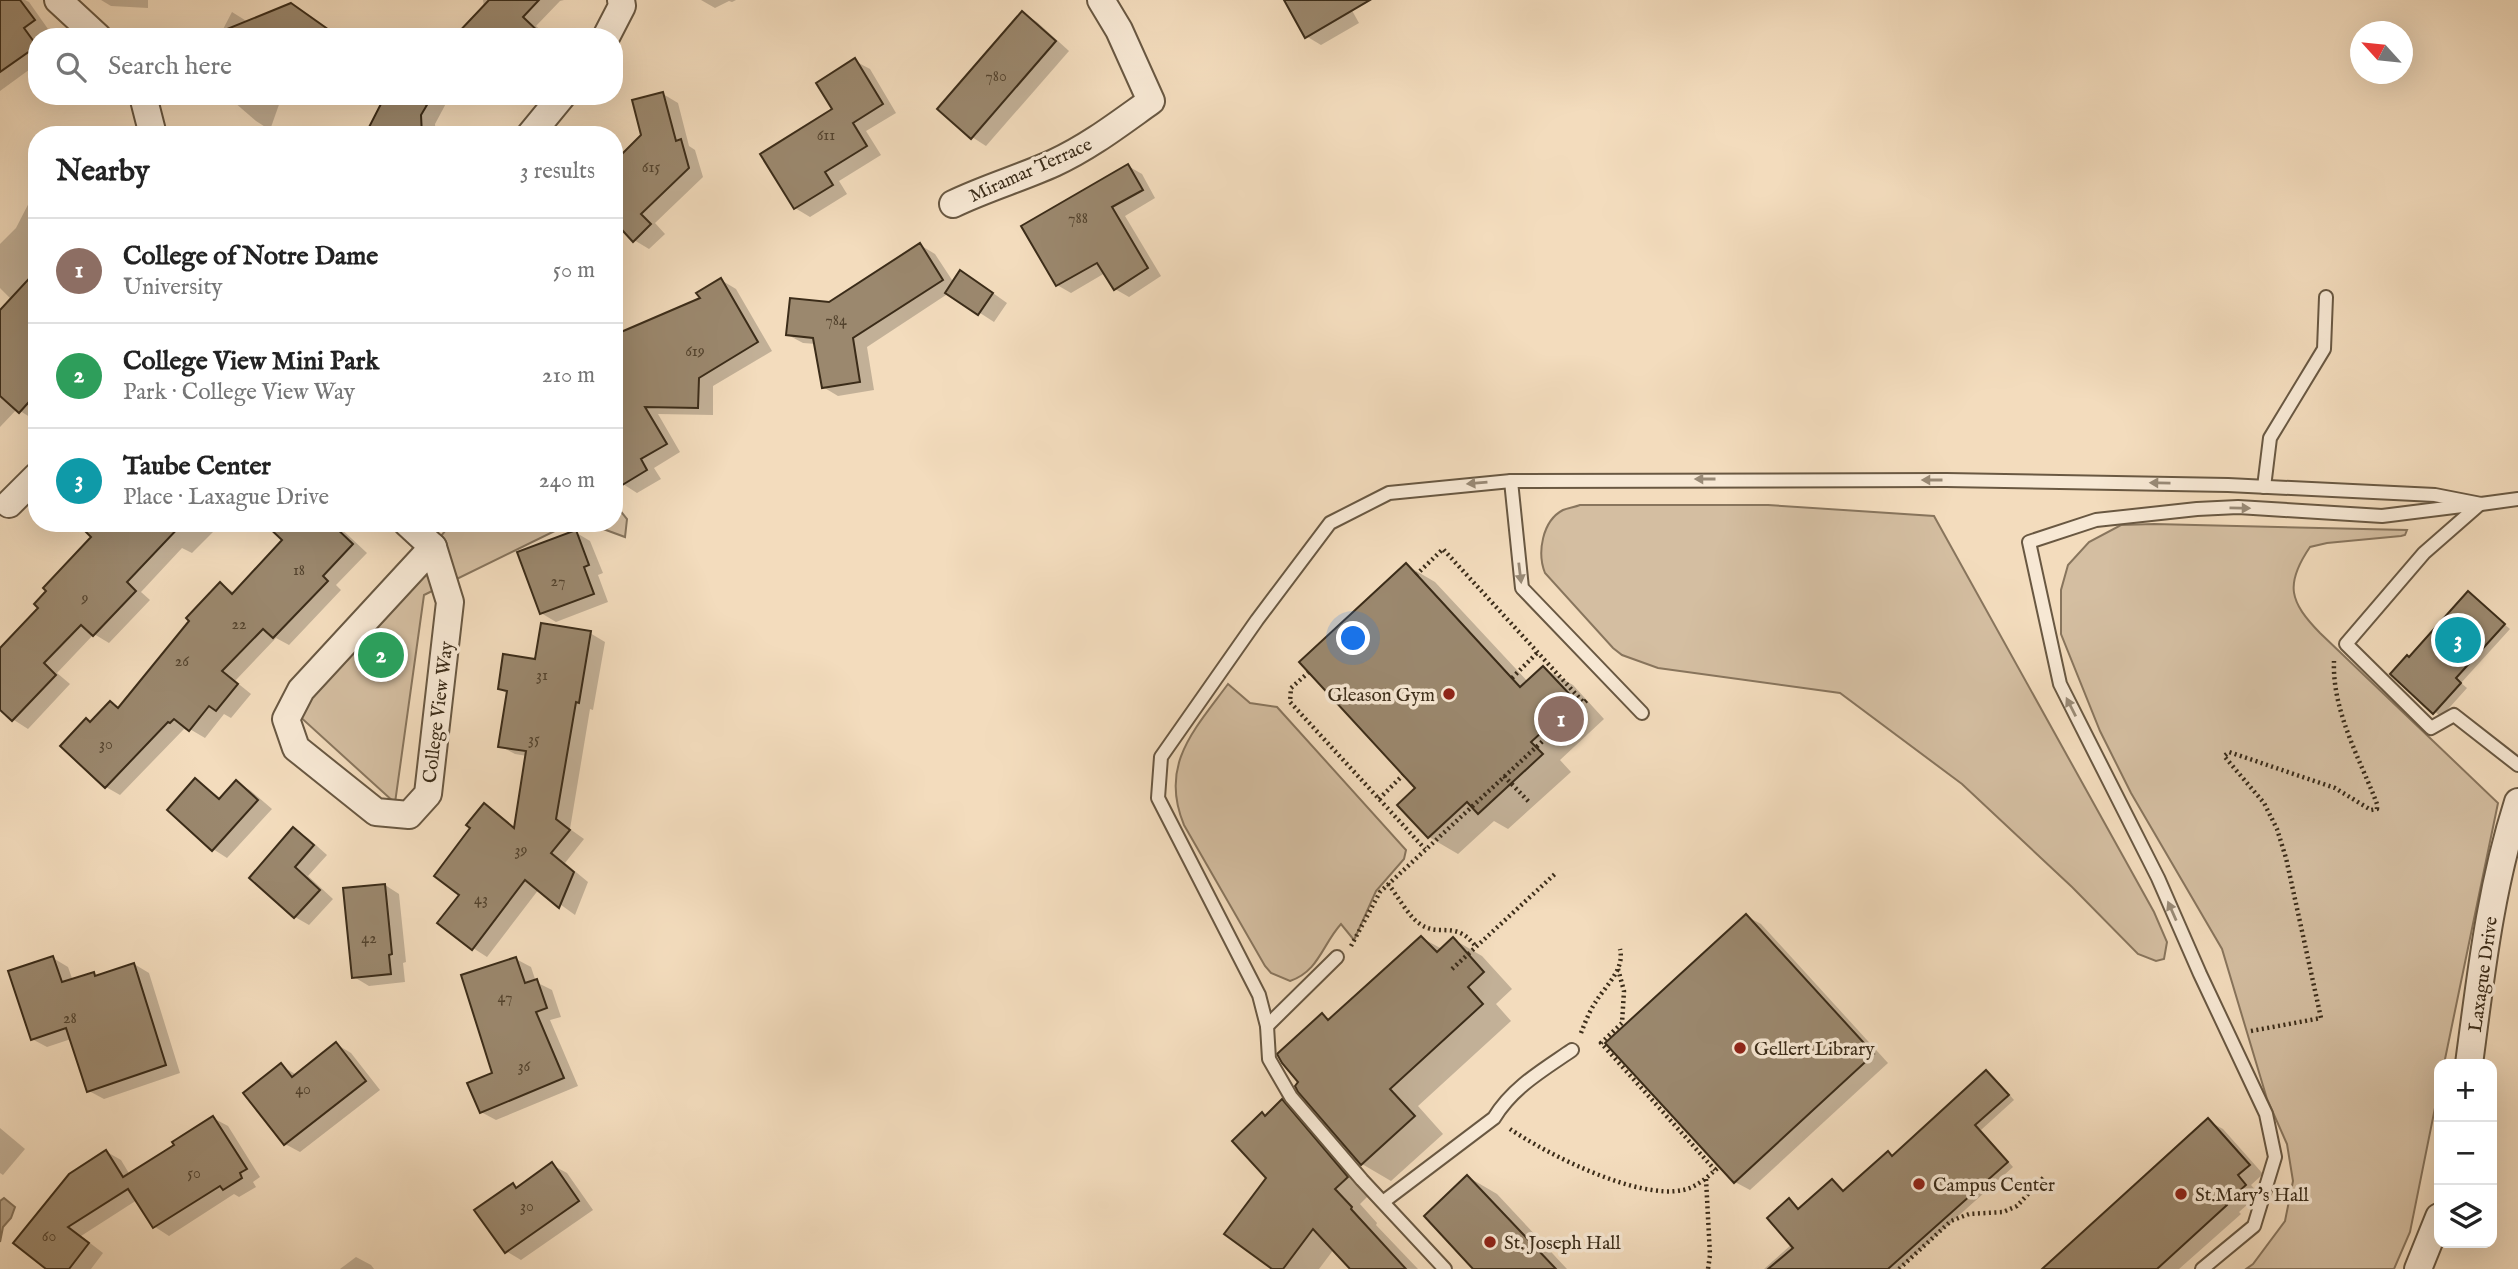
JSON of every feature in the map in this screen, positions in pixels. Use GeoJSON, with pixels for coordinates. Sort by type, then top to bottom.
{"type":"FeatureCollection","features":[{"type":"Feature","properties":{"kind":"street"},"geometry":{"type":"LineString","coordinates":[[58,0],[88,28]]}},
{"type":"Feature","properties":{"kind":"street"},"geometry":{"type":"LineString","coordinates":[[611,28],[622,6],[621,0]]}},
{"type":"Feature","properties":{"kind":"street","name":"Miramar Terrace"},"geometry":{"type":"LineString","coordinates":[[953,204],[1054,163],[1100,138],[1151,101],[1119,30],[1101,0]]}},
{"type":"Feature","properties":{"kind":"street"},"geometry":{"type":"LineString","coordinates":[[145,105],[151,126]]}},
{"type":"Feature","properties":{"kind":"street"},"geometry":{"type":"LineString","coordinates":[[537,126],[555,105]]}},
{"type":"Feature","properties":{"kind":"street"},"geometry":{"type":"LineString","coordinates":[[9,504],[28,485]]}},
{"type":"Feature","properties":{"kind":"street"},"geometry":{"type":"LineString","coordinates":[[417,532],[433,547]]}},
{"type":"Feature","properties":{"kind":"street","name":"College View Way"},"geometry":{"type":"LineString","coordinates":[[433,547],[450,602],[428,794],[409,815],[376,812],[296,748],[286,719],[300,690],[433,547]]}},
{"type":"Feature","properties":{"kind":"street","name":"Laxague Drive"},"geometry":{"type":"LineString","coordinates":[[2470,1059],[2487,926],[2506,839],[2518,802]]}},
{"type":"Feature","properties":{"kind":"street"},"geometry":{"type":"LineString","coordinates":[[2418,1269],[2434,1229]]}},
{"type":"Feature","properties":{"kind":"lane"},"geometry":{"type":"LineString","coordinates":[[2264,486],[2270,438],[2324,349],[2326,297]]}},
{"type":"Feature","properties":{"kind":"lane"},"geometry":{"type":"LineString","coordinates":[[1445,1269],[1291,1097],[1269,1059],[1267,1026],[1259,995],[1158,797],[1161,757],[1257,620],[1330,523],[1389,492],[1511,481],[1945,480],[2228,485],[2435,495],[2481,504]]}},
{"type":"Feature","properties":{"kind":"lane"},"geometry":{"type":"LineString","coordinates":[[1511,481],[1522,588],[1643,713]]}},
{"type":"Feature","properties":{"kind":"lane"},"geometry":{"type":"LineString","coordinates":[[2202,1269],[2254,1226],[2275,1157],[2266,1114],[2158,878],[2060,684],[2029,542],[2096,520],[2197,509],[2238,507],[2382,516],[2518,499]]}},
{"type":"Feature","properties":{"kind":"lane"},"geometry":{"type":"LineString","coordinates":[[2481,504],[2424,553],[2346,644],[2431,728],[2454,715],[2518,765]]}},
{"type":"Feature","properties":{"kind":"lane"},"geometry":{"type":"LineString","coordinates":[[1267,1026],[1337,957]]}},
{"type":"Feature","properties":{"kind":"lane"},"geometry":{"type":"LineString","coordinates":[[1383,1202],[1494,1118],[1504,1101],[1521,1085],[1572,1050]]}},
{"type":"Feature","properties":{"kind":"path"},"geometry":{"type":"LineString","coordinates":[[1416,575],[1443,550],[1557,678],[1584,704]]}},
{"type":"Feature","properties":{"kind":"path"},"geometry":{"type":"LineString","coordinates":[[2229,1036],[2321,1018],[2286,858],[2277,829],[2264,803],[2224,756],[2229,752],[2334,788],[2371,810],[2377,809],[2338,703],[2333,680],[2334,659],[2346,644]]}},
{"type":"Feature","properties":{"kind":"path"},"geometry":{"type":"LineString","coordinates":[[1512,678],[1537,653]]}},
{"type":"Feature","properties":{"kind":"path"},"geometry":{"type":"LineString","coordinates":[[1308,672],[1290,688],[1290,702],[1425,849]]}},
{"type":"Feature","properties":{"kind":"path"},"geometry":{"type":"LineString","coordinates":[[1337,957],[1347,951],[1357,939],[1376,900],[1388,884],[1588,699]]}},
{"type":"Feature","properties":{"kind":"path"},"geometry":{"type":"LineString","coordinates":[[1378,799],[1403,775]]}},
{"type":"Feature","properties":{"kind":"path"},"geometry":{"type":"LineString","coordinates":[[1504,776],[1529,802]]}},
{"type":"Feature","properties":{"kind":"path"},"geometry":{"type":"LineString","coordinates":[[1403,825],[1410,819]]}},
{"type":"Feature","properties":{"kind":"path"},"geometry":{"type":"LineString","coordinates":[[1452,969],[1556,873]]}},
{"type":"Feature","properties":{"kind":"path"},"geometry":{"type":"LineString","coordinates":[[1388,884],[1418,923],[1429,928],[1456,930],[1476,947]]}},
{"type":"Feature","properties":{"kind":"path"},"geometry":{"type":"LineString","coordinates":[[1572,1050],[1595,1002],[1618,970],[1620,949]]}},
{"type":"Feature","properties":{"kind":"path"},"geometry":{"type":"LineString","coordinates":[[1494,1118],[1557,1155],[1637,1188],[1651,1191],[1683,1190],[1706,1179],[1717,1168],[1601,1044],[1622,1023],[1624,990],[1618,970]]}},
{"type":"Feature","properties":{"kind":"path"},"geometry":{"type":"LineString","coordinates":[[1899,1269],[1951,1221],[1969,1214],[2003,1212],[2017,1206],[2044,1177]]}},
{"type":"Feature","properties":{"kind":"path"},"geometry":{"type":"LineString","coordinates":[[1706,1179],[1710,1255],[1708,1269]]}},
{"type":"Feature","properties":{"kind":"shaded area"},"geometry":{"type":"Polygon","coordinates":[[[1580,505],[1768,505],[1934,516],[2154,912],[2167,942],[2164,959],[2156,961],[2138,954],[2072,887],[1962,784],[1840,693],[1658,668],[1622,655],[1545,573],[1541,556],[1546,529],[1563,510],[1580,505]]]}},
{"type":"Feature","properties":{"kind":"shaded area"},"geometry":{"type":"Polygon","coordinates":[[[623,514],[627,519],[625,537],[611,532],[623,532],[623,514]]]}},
{"type":"Feature","properties":{"kind":"shaded area"},"geometry":{"type":"Polygon","coordinates":[[[2121,525],[2407,530],[2405,535],[2401,536],[2310,547],[2296,572],[2294,583],[2294,593],[2302,612],[2320,633],[2498,803],[2445,1059],[2434,1059],[2434,1113],[2410,1232],[2394,1269],[2246,1269],[2253,1264],[2285,1221],[2293,1181],[2287,1144],[2267,1099],[2222,949],[2131,793],[2100,731],[2061,634],[2061,590],[2068,565],[2089,542],[2121,525]]]}},
{"type":"Feature","properties":{"kind":"shaded area"},"geometry":{"type":"Polygon","coordinates":[[[444,532],[553,532],[424,595],[395,803],[297,714],[444,532]]]}},
{"type":"Feature","properties":{"kind":"shaded area"},"geometry":{"type":"Polygon","coordinates":[[[1228,684],[1250,703],[1277,707],[1406,850],[1404,859],[1376,891],[1354,940],[1341,924],[1308,971],[1290,981],[1271,973],[1265,966],[1184,825],[1177,804],[1178,766],[1184,749],[1203,717],[1228,684]]]}},
{"type":"Feature","properties":{"kind":"shaded area"},"geometry":{"type":"Polygon","coordinates":[[[4,1198],[15,1207],[11,1218],[3,1227],[0,1242],[0,1201],[4,1198]]]}},
{"type":"Feature","properties":{"kind":"building"},"geometry":{"type":"Polygon","coordinates":[[[0,0],[20,0],[35,20],[24,28],[28,34],[28,52],[0,72],[0,0]]]}},
{"type":"Feature","properties":{"kind":"building"},"geometry":{"type":"Polygon","coordinates":[[[489,0],[539,0],[523,17],[535,28],[463,28],[489,0]]]}},
{"type":"Feature","properties":{"kind":"building"},"geometry":{"type":"Polygon","coordinates":[[[1284,0],[1370,0],[1305,38],[1284,0]]]}},
{"type":"Feature","properties":{"kind":"building"},"geometry":{"type":"Polygon","coordinates":[[[291,3],[326,28],[230,28],[291,3]]]}},
{"type":"Feature","properties":{"kind":"building"},"geometry":{"type":"Polygon","coordinates":[[[1022,11],[1056,41],[971,139],[937,109],[1022,11]]]}},
{"type":"Feature","properties":{"kind":"building"},"geometry":{"type":"Polygon","coordinates":[[[855,58],[883,104],[853,123],[867,146],[825,172],[833,185],[794,209],[760,154],[832,109],[816,83],[855,58]]]}},
{"type":"Feature","properties":{"kind":"building"},"geometry":{"type":"Polygon","coordinates":[[[663,92],[676,141],[681,139],[689,168],[641,214],[651,224],[633,242],[623,231],[623,153],[641,135],[632,100],[663,92]]]}},
{"type":"Feature","properties":{"kind":"building"},"geometry":{"type":"Polygon","coordinates":[[[380,105],[427,105],[421,115],[422,126],[370,126],[380,105]]]}},
{"type":"Feature","properties":{"kind":"building"},"geometry":{"type":"Polygon","coordinates":[[[1128,164],[1143,190],[1112,207],[1148,268],[1114,290],[1097,263],[1056,286],[1021,226],[1128,164]]]}},
{"type":"Feature","properties":{"kind":"building"},"geometry":{"type":"Polygon","coordinates":[[[920,243],[943,280],[853,338],[860,382],[822,388],[813,338],[786,335],[790,298],[829,302],[920,243]]]}},
{"type":"Feature","properties":{"kind":"building"},"geometry":{"type":"Polygon","coordinates":[[[960,270],[993,293],[978,315],[945,293],[960,270]]]}},
{"type":"Feature","properties":{"kind":"building"},"geometry":{"type":"Polygon","coordinates":[[[721,278],[758,342],[699,378],[698,408],[645,407],[667,444],[641,459],[647,470],[623,485],[623,331],[700,298],[696,293],[721,278]]]}},
{"type":"Feature","properties":{"kind":"building"},"geometry":{"type":"Polygon","coordinates":[[[28,280],[28,403],[19,413],[0,396],[0,310],[28,280]]]}},
{"type":"Feature","properties":{"kind":"building"},"geometry":{"type":"Polygon","coordinates":[[[86,532],[174,532],[127,582],[136,591],[93,636],[81,625],[44,663],[56,675],[12,721],[0,710],[0,648],[38,608],[34,604],[46,591],[43,588],[91,537],[86,532]]]}},
{"type":"Feature","properties":{"kind":"building"},"geometry":{"type":"Polygon","coordinates":[[[274,532],[340,532],[353,544],[323,576],[328,581],[273,638],[263,629],[222,671],[238,684],[216,711],[209,706],[189,731],[174,719],[168,722],[105,788],[60,746],[86,718],[90,722],[110,701],[118,708],[189,621],[186,618],[220,582],[232,594],[282,540],[274,532]]]}},
{"type":"Feature","properties":{"kind":"building"},"geometry":{"type":"Polygon","coordinates":[[[577,532],[589,565],[584,567],[594,594],[540,614],[517,552],[577,532]]]}},
{"type":"Feature","properties":{"kind":"building","name":"Gleason Gym"},"geometry":{"type":"Polygon","coordinates":[[[1406,563],[1520,687],[1543,666],[1576,701],[1531,742],[1543,754],[1478,814],[1467,802],[1428,838],[1397,805],[1415,788],[1299,662],[1406,563]]]}},
{"type":"Feature","properties":{"kind":"building"},"geometry":{"type":"Polygon","coordinates":[[[2468,591],[2505,624],[2456,678],[2461,683],[2433,714],[2390,674],[2407,655],[2409,657],[2468,591]]]}},
{"type":"Feature","properties":{"kind":"building"},"geometry":{"type":"Polygon","coordinates":[[[541,623],[591,631],[556,819],[570,830],[551,853],[574,872],[559,908],[525,880],[472,950],[437,923],[459,895],[434,876],[470,828],[466,825],[484,803],[514,828],[526,751],[498,747],[507,691],[498,689],[503,654],[535,659],[541,623]]]}},
{"type":"Feature","properties":{"kind":"building"},"geometry":{"type":"Polygon","coordinates":[[[195,778],[219,799],[236,780],[258,800],[212,851],[167,810],[195,778]]]}},
{"type":"Feature","properties":{"kind":"building"},"geometry":{"type":"Polygon","coordinates":[[[293,827],[314,845],[295,867],[320,890],[294,918],[249,878],[293,827]]]}},
{"type":"Feature","properties":{"kind":"building"},"geometry":{"type":"Polygon","coordinates":[[[385,884],[392,954],[389,955],[391,974],[352,978],[343,888],[385,884]]]}},
{"type":"Feature","properties":{"kind":"building","name":"Gellert Library"},"geometry":{"type":"Polygon","coordinates":[[[1746,914],[1874,1054],[1734,1183],[1605,1043],[1746,914]]]}},
{"type":"Feature","properties":{"kind":"building"},"geometry":{"type":"Polygon","coordinates":[[[1421,936],[1437,952],[1453,937],[1484,972],[1468,987],[1483,1004],[1390,1089],[1415,1116],[1361,1165],[1298,1092],[1295,1086],[1298,1082],[1277,1054],[1322,1013],[1328,1020],[1421,936]]]}},
{"type":"Feature","properties":{"kind":"building"},"geometry":{"type":"Polygon","coordinates":[[[53,956],[62,982],[94,972],[95,976],[134,963],[166,1065],[87,1092],[66,1028],[31,1040],[8,971],[53,956]]]}},
{"type":"Feature","properties":{"kind":"building"},"geometry":{"type":"Polygon","coordinates":[[[516,957],[525,983],[537,979],[547,1008],[536,1012],[564,1078],[480,1113],[467,1083],[492,1073],[461,975],[516,957]]]}},
{"type":"Feature","properties":{"kind":"building"},"geometry":{"type":"Polygon","coordinates":[[[336,1042],[366,1081],[284,1145],[243,1093],[281,1063],[292,1077],[336,1042]]]}},
{"type":"Feature","properties":{"kind":"building"},"geometry":{"type":"Polygon","coordinates":[[[1986,1070],[2009,1095],[1975,1125],[2008,1162],[1888,1269],[1768,1269],[1793,1248],[1767,1218],[1789,1198],[1798,1209],[1832,1179],[1843,1191],[1888,1151],[1892,1156],[1986,1070]]]}},
{"type":"Feature","properties":{"kind":"building"},"geometry":{"type":"Polygon","coordinates":[[[1282,1099],[1348,1177],[1335,1189],[1406,1269],[1350,1269],[1313,1229],[1283,1269],[1272,1269],[1224,1234],[1266,1178],[1232,1141],[1262,1112],[1265,1116],[1282,1099]]]}},
{"type":"Feature","properties":{"kind":"building"},"geometry":{"type":"Polygon","coordinates":[[[213,1116],[247,1169],[240,1173],[242,1178],[223,1190],[220,1186],[153,1228],[128,1189],[68,1227],[89,1243],[69,1269],[46,1269],[13,1243],[69,1174],[106,1150],[123,1177],[174,1145],[172,1142],[213,1116]]]}},
{"type":"Feature","properties":{"kind":"building","name":"St.Mary's Hall"},"geometry":{"type":"Polygon","coordinates":[[[2208,1118],[2250,1165],[2238,1175],[2246,1185],[2157,1269],[2042,1269],[2208,1118]]]}},
{"type":"Feature","properties":{"kind":"building"},"geometry":{"type":"Polygon","coordinates":[[[552,1162],[579,1201],[505,1253],[474,1210],[513,1183],[516,1188],[552,1162]]]}},
{"type":"Feature","properties":{"kind":"building","name":"St. Joseph Hall"},"geometry":{"type":"Polygon","coordinates":[[[1467,1175],[1556,1269],[1473,1269],[1424,1216],[1467,1175]]]}},
{"type":"Feature","properties":{"kind":"place","name":"Taube Center"},"geometry":{"type":"Point","coordinates":[2458,640]}},
{"type":"Feature","properties":{"kind":"place","name":"College View Mini Park"},"geometry":{"type":"Point","coordinates":[381,655]}},
{"type":"Feature","properties":{"kind":"place","name":"Gleason Gym"},"geometry":{"type":"Point","coordinates":[1449,694]}},
{"type":"Feature","properties":{"kind":"place","name":"College of Notre Dame"},"geometry":{"type":"Point","coordinates":[1561,719]}},
{"type":"Feature","properties":{"kind":"place","name":"Gellert Library"},"geometry":{"type":"Point","coordinates":[1740,1048]}},
{"type":"Feature","properties":{"kind":"place","name":"Campus Center"},"geometry":{"type":"Point","coordinates":[1919,1184]}},
{"type":"Feature","properties":{"kind":"place","name":"St.Mary's Hall"},"geometry":{"type":"Point","coordinates":[2181,1194]}},
{"type":"Feature","properties":{"kind":"place","name":"St. Joseph Hall"},"geometry":{"type":"Point","coordinates":[1490,1242]}}]}
